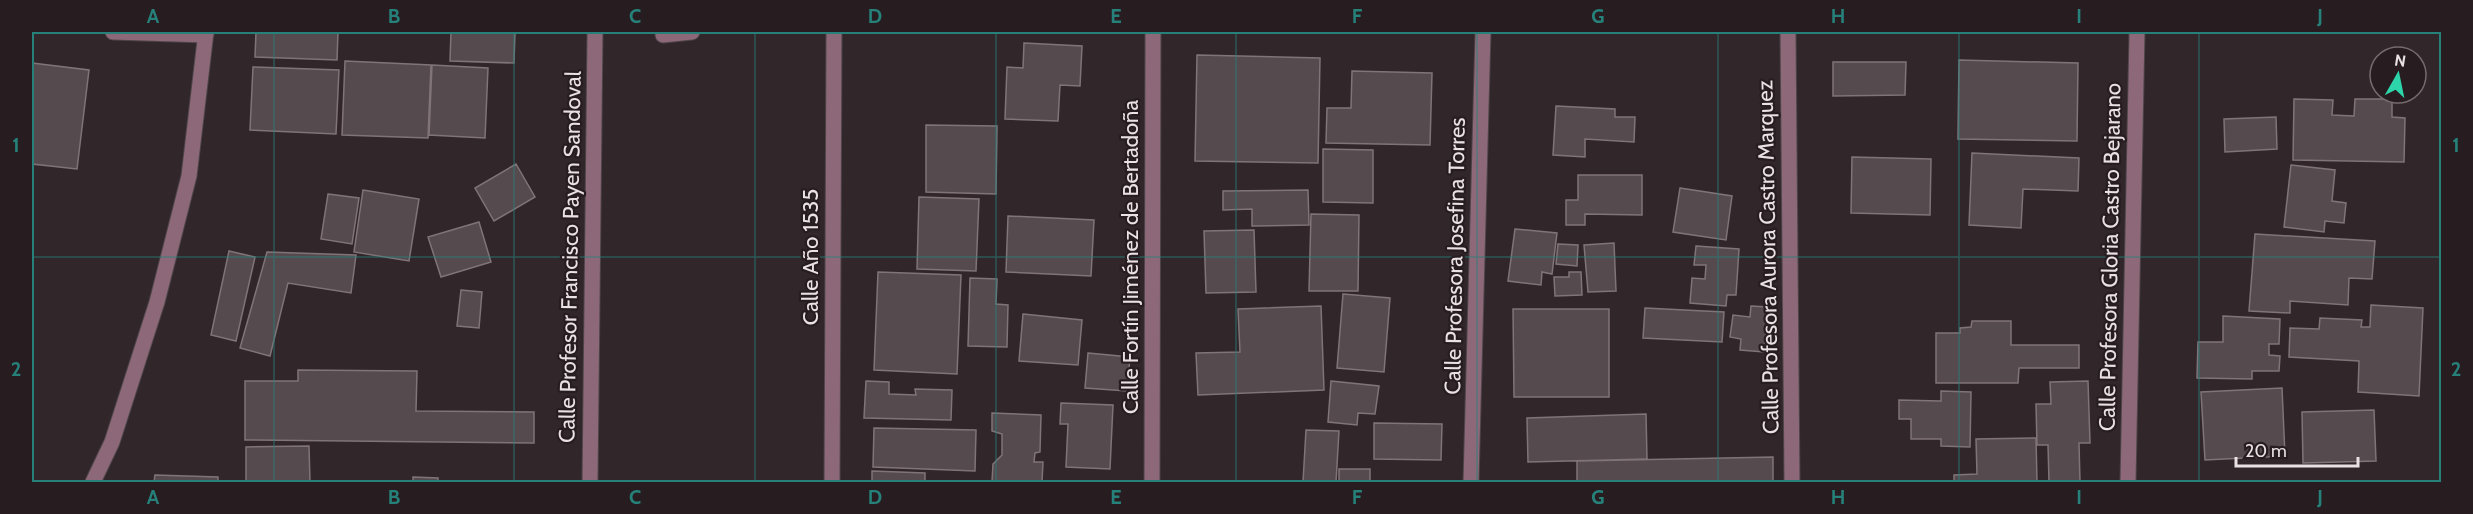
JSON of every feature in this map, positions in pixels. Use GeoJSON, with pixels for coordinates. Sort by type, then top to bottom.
{"type":"FeatureCollection","features":[{"type":"Feature","properties":{"kind":"street"},"geometry":{"type":"LineString","coordinates":[[93,483],[112,442],[157,302],[186,188],[206,33],[113,32]]}},
{"type":"Feature","properties":{"kind":"street","name":"Calle Profesor Francisco Payen Sandoval"},"geometry":{"type":"LineString","coordinates":[[590,483],[595,32]]}},
{"type":"Feature","properties":{"kind":"street"},"geometry":{"type":"LineString","coordinates":[[663,35],[692,32]]}},
{"type":"Feature","properties":{"kind":"street","name":"Calle Año 1535"},"geometry":{"type":"LineString","coordinates":[[832,483],[834,32]]}},
{"type":"Feature","properties":{"kind":"street","name":"Calle Fortín Jiménez de Bertadoña"},"geometry":{"type":"LineString","coordinates":[[1152,483],[1153,32]]}},
{"type":"Feature","properties":{"kind":"street","name":"Calle Profesora Josefina Torres"},"geometry":{"type":"LineString","coordinates":[[1472,483],[1483,32]]}},
{"type":"Feature","properties":{"kind":"street","name":"Calle Profesora Aurora Castro Marquez"},"geometry":{"type":"LineString","coordinates":[[1788,32],[1792,483]]}},
{"type":"Feature","properties":{"kind":"street","name":"Calle Profesora Gloria Castro Bejarano"},"geometry":{"type":"LineString","coordinates":[[2128,483],[2137,32]]}},
{"type":"Feature","properties":{"kind":"building"},"geometry":{"type":"Polygon","coordinates":[[[256,32],[338,32],[337,60],[255,57],[256,32]]]}},
{"type":"Feature","properties":{"kind":"building"},"geometry":{"type":"Polygon","coordinates":[[[451,32],[515,32],[514,63],[450,61],[451,32]]]}},
{"type":"Feature","properties":{"kind":"building"},"geometry":{"type":"Polygon","coordinates":[[[1024,43],[1082,46],[1080,86],[1060,85],[1058,121],[1005,119],[1007,67],[1023,68],[1024,43]]]}},
{"type":"Feature","properties":{"kind":"building"},"geometry":{"type":"Polygon","coordinates":[[[1197,55],[1320,58],[1318,163],[1195,161],[1197,55]]]}},
{"type":"Feature","properties":{"kind":"building"},"geometry":{"type":"Polygon","coordinates":[[[1959,60],[2078,63],[2077,141],[1958,139],[1959,60]]]}},
{"type":"Feature","properties":{"kind":"building"},"geometry":{"type":"Polygon","coordinates":[[[345,61],[431,65],[428,138],[342,135],[345,61]]]}},
{"type":"Feature","properties":{"kind":"building"},"geometry":{"type":"Polygon","coordinates":[[[1833,62],[1906,62],[1905,95],[1833,96],[1833,62]]]}},
{"type":"Feature","properties":{"kind":"building"},"geometry":{"type":"Polygon","coordinates":[[[32,63],[89,70],[77,169],[32,164],[32,63]]]}},
{"type":"Feature","properties":{"kind":"building"},"geometry":{"type":"Polygon","coordinates":[[[432,65],[488,68],[485,138],[429,135],[432,65]]]}},
{"type":"Feature","properties":{"kind":"building"},"geometry":{"type":"Polygon","coordinates":[[[253,67],[339,70],[336,134],[250,130],[253,67]]]}},
{"type":"Feature","properties":{"kind":"building"},"geometry":{"type":"Polygon","coordinates":[[[1352,71],[1432,73],[1430,145],[1326,143],[1327,108],[1351,108],[1352,71]]]}},
{"type":"Feature","properties":{"kind":"building"},"geometry":{"type":"Polygon","coordinates":[[[2294,99],[2333,100],[2332,115],[2354,116],[2355,99],[2368,99],[2368,105],[2392,105],[2392,117],[2405,118],[2404,162],[2293,160],[2294,99]]]}},
{"type":"Feature","properties":{"kind":"building"},"geometry":{"type":"Polygon","coordinates":[[[1556,106],[1615,109],[1615,117],[1635,117],[1634,142],[1585,139],[1585,157],[1553,155],[1556,106]]]}},
{"type":"Feature","properties":{"kind":"building"},"geometry":{"type":"Polygon","coordinates":[[[2276,117],[2277,149],[2225,152],[2224,119],[2276,117]]]}},
{"type":"Feature","properties":{"kind":"building"},"geometry":{"type":"Polygon","coordinates":[[[926,125],[997,126],[996,194],[926,192],[926,125]]]}},
{"type":"Feature","properties":{"kind":"building"},"geometry":{"type":"Polygon","coordinates":[[[1323,149],[1373,150],[1373,203],[1323,202],[1323,149]]]}},
{"type":"Feature","properties":{"kind":"building"},"geometry":{"type":"Polygon","coordinates":[[[1972,153],[2079,158],[2078,191],[2023,189],[2021,228],[1969,225],[1972,153]]]}},
{"type":"Feature","properties":{"kind":"building"},"geometry":{"type":"Polygon","coordinates":[[[1852,157],[1931,159],[1930,215],[1851,213],[1852,157]]]}},
{"type":"Feature","properties":{"kind":"building"},"geometry":{"type":"Polygon","coordinates":[[[516,164],[535,197],[494,221],[475,188],[516,164]]]}},
{"type":"Feature","properties":{"kind":"building"},"geometry":{"type":"Polygon","coordinates":[[[2291,165],[2335,170],[2332,201],[2346,203],[2344,223],[2325,221],[2324,232],[2284,227],[2291,165]]]}},
{"type":"Feature","properties":{"kind":"building"},"geometry":{"type":"Polygon","coordinates":[[[1578,175],[1642,175],[1642,215],[1585,214],[1585,225],[1566,225],[1566,200],[1578,200],[1578,175]]]}},
{"type":"Feature","properties":{"kind":"building"},"geometry":{"type":"Polygon","coordinates":[[[1680,188],[1732,196],[1726,240],[1673,232],[1680,188]]]}},
{"type":"Feature","properties":{"kind":"building"},"geometry":{"type":"Polygon","coordinates":[[[363,190],[419,199],[409,261],[354,252],[363,190]]]}},
{"type":"Feature","properties":{"kind":"building"},"geometry":{"type":"Polygon","coordinates":[[[1308,190],[1309,225],[1252,226],[1252,209],[1223,210],[1223,191],[1308,190]]]}},
{"type":"Feature","properties":{"kind":"building"},"geometry":{"type":"Polygon","coordinates":[[[328,194],[359,198],[352,244],[321,239],[328,194]]]}},
{"type":"Feature","properties":{"kind":"building"},"geometry":{"type":"Polygon","coordinates":[[[919,197],[979,199],[976,271],[917,269],[919,197]]]}},
{"type":"Feature","properties":{"kind":"building"},"geometry":{"type":"Polygon","coordinates":[[[1311,214],[1359,215],[1358,291],[1309,291],[1311,214]]]}},
{"type":"Feature","properties":{"kind":"building"},"geometry":{"type":"Polygon","coordinates":[[[1008,216],[1094,220],[1091,276],[1006,272],[1008,216]]]}},
{"type":"Feature","properties":{"kind":"building"},"geometry":{"type":"Polygon","coordinates":[[[479,222],[491,262],[441,277],[428,237],[479,222]]]}},
{"type":"Feature","properties":{"kind":"building"},"geometry":{"type":"Polygon","coordinates":[[[1515,229],[1557,233],[1552,274],[1542,272],[1541,285],[1508,281],[1515,229]]]}},
{"type":"Feature","properties":{"kind":"building"},"geometry":{"type":"Polygon","coordinates":[[[1254,230],[1256,292],[1206,293],[1204,231],[1254,230]]]}},
{"type":"Feature","properties":{"kind":"building"},"geometry":{"type":"Polygon","coordinates":[[[2255,234],[2375,241],[2372,279],[2349,278],[2348,305],[2290,301],[2290,313],[2249,311],[2255,234]]]}},
{"type":"Feature","properties":{"kind":"building"},"geometry":{"type":"Polygon","coordinates":[[[1614,243],[1616,291],[1588,292],[1584,245],[1614,243]]]}},
{"type":"Feature","properties":{"kind":"building"},"geometry":{"type":"Polygon","coordinates":[[[1558,244],[1578,245],[1577,266],[1556,264],[1558,244]]]}},
{"type":"Feature","properties":{"kind":"building"},"geometry":{"type":"Polygon","coordinates":[[[1696,246],[1739,249],[1736,295],[1727,295],[1726,306],[1690,303],[1692,278],[1705,279],[1706,265],[1694,265],[1696,246]]]}},
{"type":"Feature","properties":{"kind":"building"},"geometry":{"type":"Polygon","coordinates":[[[229,251],[255,257],[236,341],[211,335],[229,251]]]}},
{"type":"Feature","properties":{"kind":"building"},"geometry":{"type":"Polygon","coordinates":[[[267,252],[356,255],[351,293],[288,283],[270,356],[240,348],[267,252]]]}},
{"type":"Feature","properties":{"kind":"building"},"geometry":{"type":"Polygon","coordinates":[[[878,272],[961,275],[957,374],[874,370],[878,272]]]}},
{"type":"Feature","properties":{"kind":"building"},"geometry":{"type":"Polygon","coordinates":[[[1569,272],[1581,272],[1582,295],[1555,296],[1554,277],[1569,277],[1569,272]]]}},
{"type":"Feature","properties":{"kind":"building"},"geometry":{"type":"Polygon","coordinates":[[[970,278],[997,279],[996,304],[1008,305],[1007,347],[968,346],[970,278]]]}},
{"type":"Feature","properties":{"kind":"building"},"geometry":{"type":"Polygon","coordinates":[[[461,290],[482,292],[479,328],[457,326],[461,290]]]}},
{"type":"Feature","properties":{"kind":"building"},"geometry":{"type":"Polygon","coordinates":[[[1343,294],[1390,298],[1384,372],[1337,368],[1343,294]]]}},
{"type":"Feature","properties":{"kind":"building"},"geometry":{"type":"Polygon","coordinates":[[[2371,305],[2423,308],[2419,396],[2358,392],[2359,361],[2289,357],[2290,328],[2319,329],[2320,318],[2362,320],[2361,327],[2370,327],[2371,305]]]}},
{"type":"Feature","properties":{"kind":"building"},"geometry":{"type":"Polygon","coordinates":[[[1321,306],[1324,390],[1198,395],[1196,353],[1240,352],[1238,309],[1321,306]]]}},
{"type":"Feature","properties":{"kind":"building"},"geometry":{"type":"Polygon","coordinates":[[[1751,306],[1768,307],[1764,352],[1740,350],[1741,339],[1730,337],[1733,315],[1750,317],[1751,306]]]}},
{"type":"Feature","properties":{"kind":"building"},"geometry":{"type":"Polygon","coordinates":[[[1645,308],[1724,312],[1722,342],[1643,338],[1645,308]]]}},
{"type":"Feature","properties":{"kind":"building"},"geometry":{"type":"Polygon","coordinates":[[[1513,309],[1609,309],[1609,397],[1514,397],[1513,309]]]}},
{"type":"Feature","properties":{"kind":"building"},"geometry":{"type":"Polygon","coordinates":[[[1023,314],[1082,320],[1078,365],[1019,361],[1023,314]]]}},
{"type":"Feature","properties":{"kind":"building"},"geometry":{"type":"Polygon","coordinates":[[[2223,316],[2280,319],[2279,344],[2269,344],[2269,355],[2280,356],[2279,371],[2252,371],[2252,379],[2197,378],[2198,342],[2223,342],[2223,316]]]}},
{"type":"Feature","properties":{"kind":"building"},"geometry":{"type":"Polygon","coordinates":[[[1972,321],[2011,321],[2011,345],[2079,345],[2079,368],[2019,368],[2018,383],[1936,383],[1936,333],[1960,333],[1960,328],[1971,327],[1972,321]]]}},
{"type":"Feature","properties":{"kind":"building"},"geometry":{"type":"Polygon","coordinates":[[[1088,353],[1130,357],[1127,391],[1085,388],[1088,353]]]}},
{"type":"Feature","properties":{"kind":"building"},"geometry":{"type":"Polygon","coordinates":[[[298,370],[417,371],[416,411],[534,412],[534,443],[245,440],[245,381],[298,381],[298,370]]]}},
{"type":"Feature","properties":{"kind":"building"},"geometry":{"type":"Polygon","coordinates":[[[866,381],[889,382],[889,394],[916,395],[915,389],[952,390],[951,420],[864,418],[866,381]]]}},
{"type":"Feature","properties":{"kind":"building"},"geometry":{"type":"Polygon","coordinates":[[[1331,381],[1379,386],[1375,414],[1358,413],[1357,425],[1328,422],[1331,381]]]}},
{"type":"Feature","properties":{"kind":"building"},"geometry":{"type":"Polygon","coordinates":[[[2088,381],[2090,443],[2079,443],[2080,482],[2049,482],[2048,445],[2037,445],[2036,404],[2051,404],[2050,382],[2088,381]]]}},
{"type":"Feature","properties":{"kind":"building"},"geometry":{"type":"Polygon","coordinates":[[[2282,388],[2285,456],[2205,460],[2201,392],[2282,388]]]}},
{"type":"Feature","properties":{"kind":"building"},"geometry":{"type":"Polygon","coordinates":[[[1941,391],[1971,392],[1970,447],[1941,446],[1941,439],[1911,439],[1911,419],[1899,419],[1899,400],[1941,401],[1941,391]]]}},
{"type":"Feature","properties":{"kind":"building"},"geometry":{"type":"Polygon","coordinates":[[[1061,403],[1113,405],[1110,469],[1066,467],[1068,424],[1060,424],[1061,403]]]}},
{"type":"Feature","properties":{"kind":"building"},"geometry":{"type":"Polygon","coordinates":[[[2374,410],[2376,461],[2303,463],[2302,412],[2374,410]]]}},
{"type":"Feature","properties":{"kind":"building"},"geometry":{"type":"Polygon","coordinates":[[[992,413],[1041,415],[1040,452],[1035,453],[1034,462],[1043,462],[1042,482],[992,482],[993,464],[1002,455],[1002,434],[992,431],[992,413]]]}},
{"type":"Feature","properties":{"kind":"building"},"geometry":{"type":"Polygon","coordinates":[[[1646,414],[1647,459],[1528,462],[1527,418],[1646,414]]]}},
{"type":"Feature","properties":{"kind":"building"},"geometry":{"type":"Polygon","coordinates":[[[1374,423],[1442,424],[1441,460],[1374,459],[1374,423]]]}},
{"type":"Feature","properties":{"kind":"building"},"geometry":{"type":"Polygon","coordinates":[[[874,428],[976,430],[975,471],[873,467],[874,428]]]}},
{"type":"Feature","properties":{"kind":"building"},"geometry":{"type":"Polygon","coordinates":[[[1306,430],[1339,431],[1336,482],[1303,482],[1306,430]]]}},
{"type":"Feature","properties":{"kind":"building"},"geometry":{"type":"Polygon","coordinates":[[[2036,438],[2037,482],[1954,482],[1954,475],[1977,474],[1976,439],[2036,438]]]}},
{"type":"Feature","properties":{"kind":"building"},"geometry":{"type":"Polygon","coordinates":[[[309,446],[310,482],[246,482],[246,447],[309,446]]]}},
{"type":"Feature","properties":{"kind":"building"},"geometry":{"type":"Polygon","coordinates":[[[1773,457],[1773,482],[1577,482],[1577,461],[1773,457]]]}},
{"type":"Feature","properties":{"kind":"building"},"geometry":{"type":"Polygon","coordinates":[[[1339,469],[1370,469],[1370,482],[1339,482],[1339,469]]]}},
{"type":"Feature","properties":{"kind":"building"},"geometry":{"type":"Polygon","coordinates":[[[872,471],[925,473],[925,482],[872,482],[872,471]]]}},
{"type":"Feature","properties":{"kind":"building"},"geometry":{"type":"Polygon","coordinates":[[[155,475],[218,477],[218,482],[154,482],[155,475]]]}},
{"type":"Feature","properties":{"kind":"building"},"geometry":{"type":"Polygon","coordinates":[[[413,477],[438,478],[438,482],[413,482],[413,477]]]}}]}
